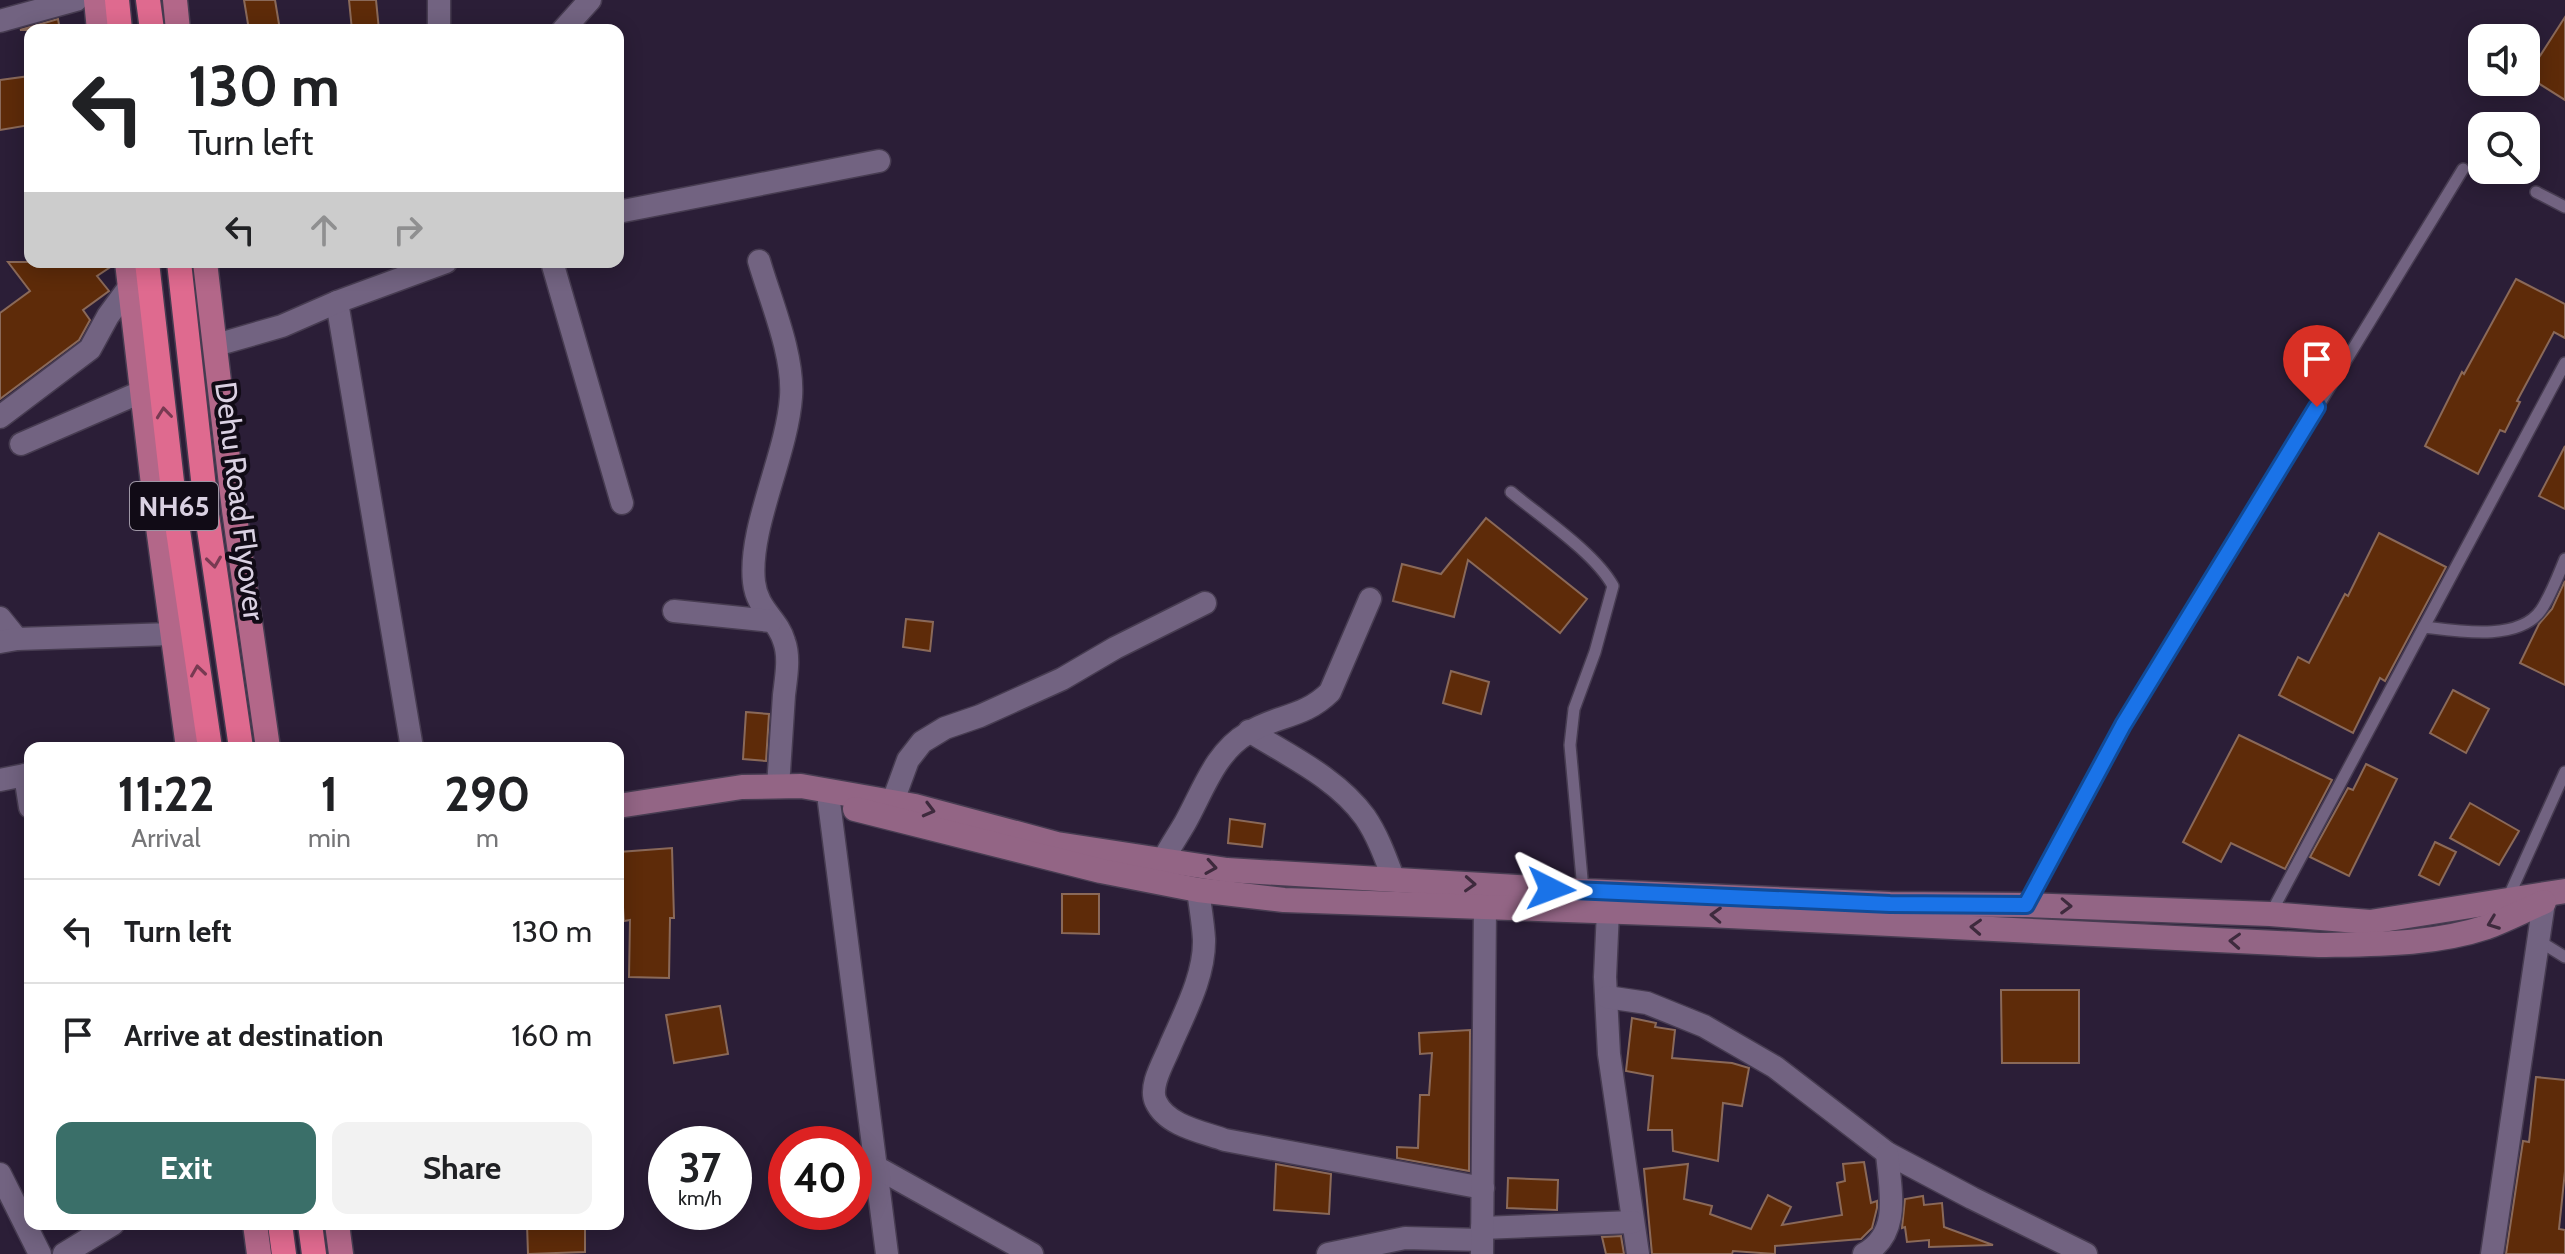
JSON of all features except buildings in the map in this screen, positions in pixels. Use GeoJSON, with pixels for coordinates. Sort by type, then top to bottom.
{"type":"FeatureCollection","features":[{"type":"Feature","properties":{"kind":"highway"},"geometry":{"type":"LineString","coordinates":[[117,0],[119,24]]}},
{"type":"Feature","properties":{"kind":"highway"},"geometry":{"type":"LineString","coordinates":[[148,0],[151,24]]}},
{"type":"Feature","properties":{"kind":"highway","name":"NH65"},"geometry":{"type":"LineString","coordinates":[[148,268],[176,517],[209,742]]}},
{"type":"Feature","properties":{"kind":"highway","name":"Dehu Road Flyover"},"geometry":{"type":"LineString","coordinates":[[180,268],[207,515],[240,742]]}},
{"type":"Feature","properties":{"kind":"highway"},"geometry":{"type":"LineString","coordinates":[[281,1230],[284,1254]]}},
{"type":"Feature","properties":{"kind":"highway"},"geometry":{"type":"LineString","coordinates":[[311,1230],[314,1254]]}},
{"type":"Feature","properties":{"kind":"main road"},"geometry":{"type":"LineString","coordinates":[[96,0],[98,24]]}},
{"type":"Feature","properties":{"kind":"main road"},"geometry":{"type":"LineString","coordinates":[[175,0],[177,24]]}},
{"type":"Feature","properties":{"kind":"main road"},"geometry":{"type":"LineString","coordinates":[[206,268],[234,510],[267,742]]}},
{"type":"Feature","properties":{"kind":"main road"},"geometry":{"type":"LineString","coordinates":[[128,274],[187,742]]}},
{"type":"Feature","properties":{"kind":"main road"},"geometry":{"type":"LineString","coordinates":[[256,1230],[259,1254]]}},
{"type":"Feature","properties":{"kind":"main road"},"geometry":{"type":"LineString","coordinates":[[338,1230],[341,1254]]}},
{"type":"Feature","properties":{"kind":"street"},"geometry":{"type":"LineString","coordinates":[[0,21],[76,0]]}},
{"type":"Feature","properties":{"kind":"street"},"geometry":{"type":"LineString","coordinates":[[439,0],[439,24]]}},
{"type":"Feature","properties":{"kind":"street"},"geometry":{"type":"LineString","coordinates":[[568,24],[590,0]]}},
{"type":"Feature","properties":{"kind":"street"},"geometry":{"type":"LineString","coordinates":[[624,211],[879,161]]}},
{"type":"Feature","properties":{"kind":"street"},"geometry":{"type":"LineString","coordinates":[[759,261],[790,367],[791,396],[787,425],[756,543],[754,582],[760,603],[779,628],[785,643],[778,787]]}},
{"type":"Feature","properties":{"kind":"street"},"geometry":{"type":"LineString","coordinates":[[554,268],[622,503]]}},
{"type":"Feature","properties":{"kind":"street"},"geometry":{"type":"LineString","coordinates":[[216,345],[282,326],[404,269]]}},
{"type":"Feature","properties":{"kind":"street"},"geometry":{"type":"LineString","coordinates":[[0,417],[90,349],[128,274]]}},
{"type":"Feature","properties":{"kind":"street"},"geometry":{"type":"LineString","coordinates":[[337,302],[411,742]]}},
{"type":"Feature","properties":{"kind":"street"},"geometry":{"type":"LineString","coordinates":[[21,444],[141,392]]}},
{"type":"Feature","properties":{"kind":"street"},"geometry":{"type":"LineString","coordinates":[[1163,860],[1217,763],[1231,745],[1249,731],[1301,714],[1330,692],[1370,599]]}},
{"type":"Feature","properties":{"kind":"street"},"geometry":{"type":"LineString","coordinates":[[893,801],[908,760],[922,742],[945,728],[980,716],[1062,679],[1115,648],[1205,603]]}},
{"type":"Feature","properties":{"kind":"street"},"geometry":{"type":"LineString","coordinates":[[674,611],[771,621]]}},
{"type":"Feature","properties":{"kind":"street"},"geometry":{"type":"LineString","coordinates":[[0,618],[9,641],[172,634]]}},
{"type":"Feature","properties":{"kind":"street"},"geometry":{"type":"LineString","coordinates":[[1249,731],[1339,790],[1364,816],[1394,880]]}},
{"type":"Feature","properties":{"kind":"street"},"geometry":{"type":"LineString","coordinates":[[0,780],[24,776]]}},
{"type":"Feature","properties":{"kind":"street"},"geometry":{"type":"LineString","coordinates":[[742,787],[829,802],[1101,871],[1198,890],[1284,900],[1608,911],[1923,914],[2026,905],[2270,914],[2370,922],[2508,898],[2558,895]]}},
{"type":"Feature","properties":{"kind":"street"},"geometry":{"type":"LineString","coordinates":[[624,805],[742,787],[829,789],[893,801],[1057,844],[1227,870],[1923,914],[2319,945],[2387,944],[2449,936],[2487,927],[2558,895]]}},
{"type":"Feature","properties":{"kind":"street"},"geometry":{"type":"LineString","coordinates":[[829,802],[887,1254]]}},
{"type":"Feature","properties":{"kind":"street"},"geometry":{"type":"LineString","coordinates":[[1198,890],[1203,956],[1196,984],[1155,1082],[1155,1101],[1165,1114],[1184,1126],[1225,1140],[1483,1188]]}},
{"type":"Feature","properties":{"kind":"street"},"geometry":{"type":"LineString","coordinates":[[2492,1254],[2538,941],[2558,895]]}},
{"type":"Feature","properties":{"kind":"street"},"geometry":{"type":"LineString","coordinates":[[1482,1240],[1485,907]]}},
{"type":"Feature","properties":{"kind":"street"},"geometry":{"type":"LineString","coordinates":[[1608,911],[1609,1054],[1638,1254]]}},
{"type":"Feature","properties":{"kind":"street"},"geometry":{"type":"LineString","coordinates":[[1607,997],[1647,1003],[1704,1026],[1775,1067],[1887,1153],[2044,1245],[2086,1254]]}},
{"type":"Feature","properties":{"kind":"street"},"geometry":{"type":"LineString","coordinates":[[1864,1254],[1879,1246],[1889,1226],[1891,1201],[1887,1153]]}},
{"type":"Feature","properties":{"kind":"street"},"geometry":{"type":"LineString","coordinates":[[876,1167],[1032,1254]]}},
{"type":"Feature","properties":{"kind":"street"},"geometry":{"type":"LineString","coordinates":[[0,1174],[24,1222]]}},
{"type":"Feature","properties":{"kind":"street"},"geometry":{"type":"LineString","coordinates":[[1328,1254],[1405,1238],[1482,1240],[1633,1222]]}},
{"type":"Feature","properties":{"kind":"street"},"geometry":{"type":"LineString","coordinates":[[28,1230],[40,1254]]}},
{"type":"Feature","properties":{"kind":"street"},"geometry":{"type":"LineString","coordinates":[[64,1254],[103,1230]]}},
{"type":"Feature","properties":{"kind":"lane"},"geometry":{"type":"LineString","coordinates":[[2026,905],[2123,725],[2463,169]]}},
{"type":"Feature","properties":{"kind":"lane"},"geometry":{"type":"LineString","coordinates":[[2536,192],[2565,207]]}},
{"type":"Feature","properties":{"kind":"lane"},"geometry":{"type":"LineString","coordinates":[[2270,914],[2565,363]]}},
{"type":"Feature","properties":{"kind":"lane"},"geometry":{"type":"LineString","coordinates":[[1511,492],[1592,560],[1613,586],[1574,709],[1570,745],[1583,891]]}},
{"type":"Feature","properties":{"kind":"lane"},"geometry":{"type":"LineString","coordinates":[[2424,627],[2474,631],[2504,630],[2524,625],[2540,612],[2565,559]]}},
{"type":"Feature","properties":{"kind":"lane"},"geometry":{"type":"LineString","coordinates":[[2508,898],[2565,772]]}},
{"type":"Feature","properties":{"kind":"lane"},"geometry":{"type":"LineString","coordinates":[[2538,941],[2565,957]]}},
{"type":"Feature","properties":{"kind":"route"},"geometry":{"type":"LineString","coordinates":[[1551,889],[1890,904],[2026,905],[2123,725],[2317,407]]}}]}
